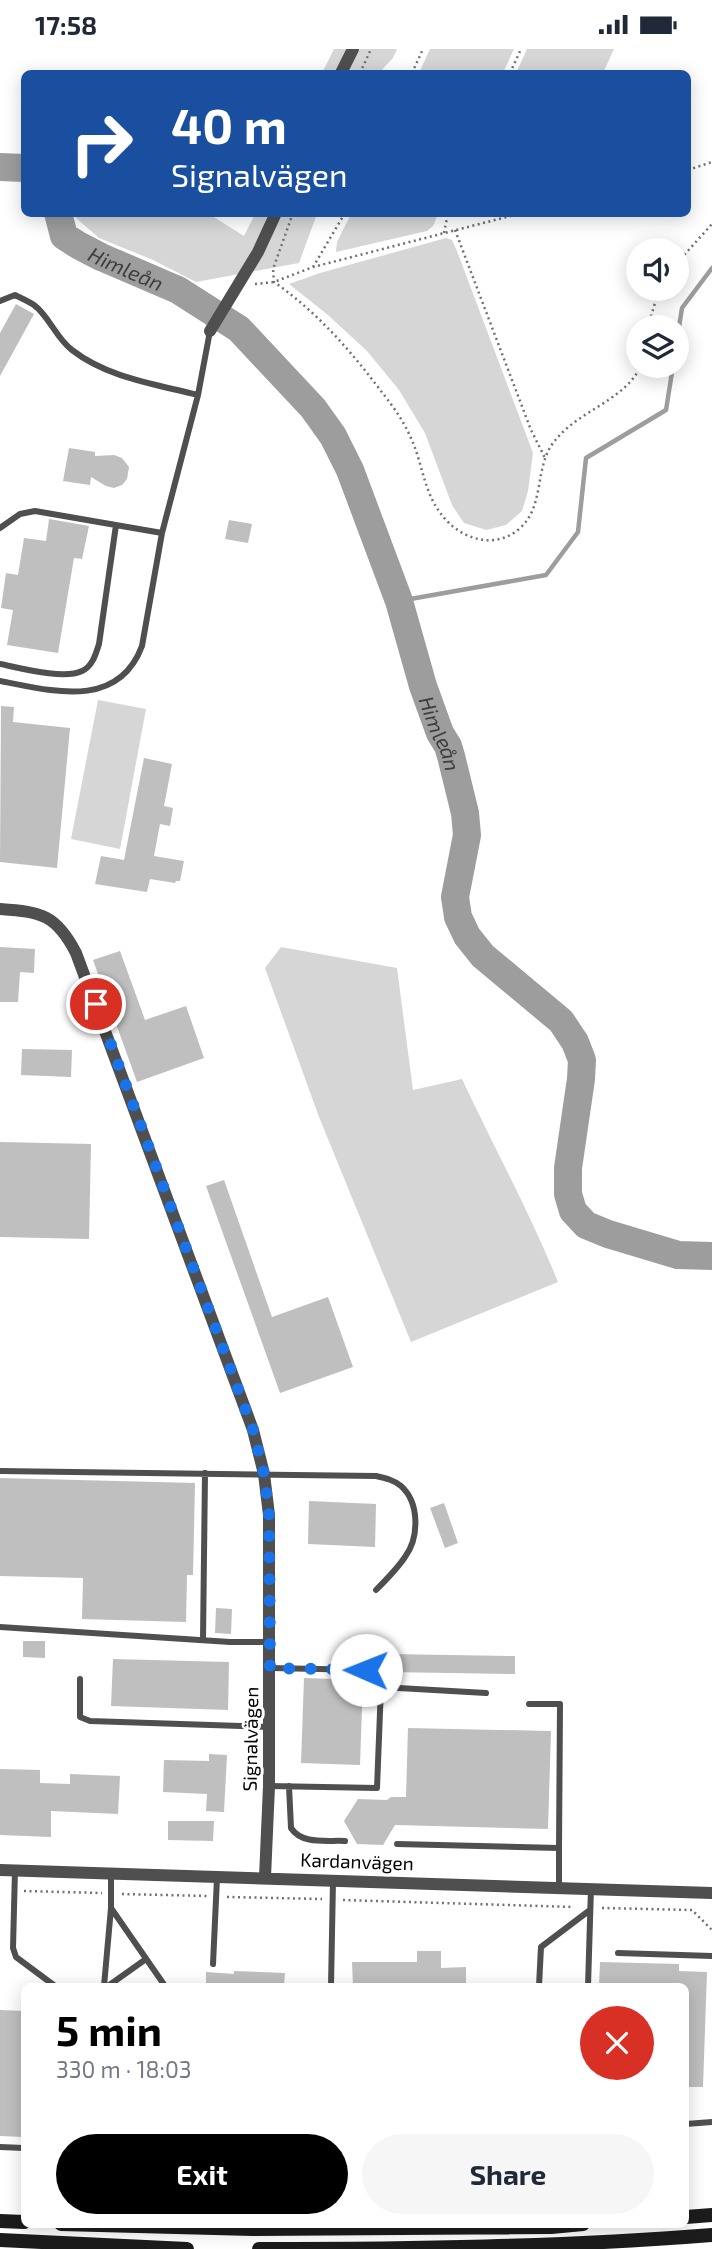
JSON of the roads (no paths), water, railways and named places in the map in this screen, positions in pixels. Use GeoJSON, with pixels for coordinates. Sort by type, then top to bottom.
{"type":"FeatureCollection","features":[{"type":"Feature","properties":{"kind":"main road"},"geometry":{"type":"LineString","coordinates":[[689,2217],[712,2215]]}},
{"type":"Feature","properties":{"kind":"main road"},"geometry":{"type":"LineString","coordinates":[[0,2221],[21,2222]]}},
{"type":"Feature","properties":{"kind":"main road"},"geometry":{"type":"LineString","coordinates":[[198,2228],[402,2228]]}},
{"type":"Feature","properties":{"kind":"main road"},"geometry":{"type":"LineString","coordinates":[[259,2249],[420,2249],[712,2235]]}},
{"type":"Feature","properties":{"kind":"main road"},"geometry":{"type":"LineString","coordinates":[[0,2240],[65,2246],[187,2249]]}},
{"type":"Feature","properties":{"kind":"street"},"geometry":{"type":"LineString","coordinates":[[342,70],[353,49]]}},
{"type":"Feature","properties":{"kind":"street"},"geometry":{"type":"LineString","coordinates":[[210,331],[236,291],[274,217]]}},
{"type":"Feature","properties":{"kind":"street","name":"Signalvägen"},"geometry":{"type":"LineString","coordinates":[[0,909],[38,914],[59,925],[68,937],[81,965],[253,1430],[264,1474],[269,1515],[270,1727],[265,1877]]}},
{"type":"Feature","properties":{"kind":"street","name":"Kardanvägen"},"geometry":{"type":"LineString","coordinates":[[0,1870],[712,1892]]}},
{"type":"Feature","properties":{"kind":"street"},"geometry":{"type":"LineString","coordinates":[[63,2228],[65,2246]]}},
{"type":"Feature","properties":{"kind":"street"},"geometry":{"type":"LineString","coordinates":[[87,2247],[89,2228]]}},
{"type":"Feature","properties":{"kind":"lane"},"geometry":{"type":"LineString","coordinates":[[0,301],[15,295],[35,306],[72,350],[111,372],[198,395]]}},
{"type":"Feature","properties":{"kind":"lane"},"geometry":{"type":"LineString","coordinates":[[0,681],[77,692],[94,691],[125,674],[136,661],[142,646],[162,533],[198,395],[210,331]]}},
{"type":"Feature","properties":{"kind":"lane"},"geometry":{"type":"LineString","coordinates":[[0,529],[20,514],[34,511],[162,533]]}},
{"type":"Feature","properties":{"kind":"lane"},"geometry":{"type":"LineString","coordinates":[[0,664],[68,674],[82,672],[88,667],[95,658],[99,643],[116,525]]}},
{"type":"Feature","properties":{"kind":"lane"},"geometry":{"type":"LineString","coordinates":[[0,1471],[376,1476],[392,1480],[403,1487],[412,1508],[416,1530],[406,1557],[376,1590]]}},
{"type":"Feature","properties":{"kind":"lane"},"geometry":{"type":"LineString","coordinates":[[203,1640],[205,1473]]}},
{"type":"Feature","properties":{"kind":"lane"},"geometry":{"type":"LineString","coordinates":[[0,1627],[203,1640],[270,1641]]}},
{"type":"Feature","properties":{"kind":"lane"},"geometry":{"type":"LineString","coordinates":[[269,1786],[377,1788],[381,1687],[376,1677],[366,1670],[270,1668]]}},
{"type":"Feature","properties":{"kind":"lane"},"geometry":{"type":"LineString","coordinates":[[80,1678],[80,1717],[90,1721],[270,1727]]}},
{"type":"Feature","properties":{"kind":"lane"},"geometry":{"type":"LineString","coordinates":[[381,1687],[486,1693]]}},
{"type":"Feature","properties":{"kind":"lane"},"geometry":{"type":"LineString","coordinates":[[529,1704],[560,1705],[559,1888]]}},
{"type":"Feature","properties":{"kind":"lane"},"geometry":{"type":"LineString","coordinates":[[289,1786],[291,1828],[294,1833],[305,1840],[345,1840]]}},
{"type":"Feature","properties":{"kind":"lane"},"geometry":{"type":"LineString","coordinates":[[397,1844],[559,1848]]}},
{"type":"Feature","properties":{"kind":"lane"},"geometry":{"type":"LineString","coordinates":[[15,1870],[13,1948],[16,1957],[51,1983]]}},
{"type":"Feature","properties":{"kind":"lane"},"geometry":{"type":"LineString","coordinates":[[106,1983],[111,1873]]}},
{"type":"Feature","properties":{"kind":"lane"},"geometry":{"type":"LineString","coordinates":[[213,1964],[217,1876]]}},
{"type":"Feature","properties":{"kind":"lane"},"geometry":{"type":"LineString","coordinates":[[331,1983],[333,1879]]}},
{"type":"Feature","properties":{"kind":"lane"},"geometry":{"type":"LineString","coordinates":[[588,1983],[591,1888]]}},
{"type":"Feature","properties":{"kind":"lane"},"geometry":{"type":"LineString","coordinates":[[111,1908],[162,1983]]}},
{"type":"Feature","properties":{"kind":"lane"},"geometry":{"type":"LineString","coordinates":[[539,1983],[541,1947],[590,1909]]}},
{"type":"Feature","properties":{"kind":"lane"},"geometry":{"type":"LineString","coordinates":[[618,1953],[712,1956]]}},
{"type":"Feature","properties":{"kind":"lane"},"geometry":{"type":"LineString","coordinates":[[110,1983],[146,1959]]}},
{"type":"Feature","properties":{"kind":"lane"},"geometry":{"type":"LineString","coordinates":[[689,2124],[712,2122]]}},
{"type":"Feature","properties":{"kind":"lane"},"geometry":{"type":"LineString","coordinates":[[0,2147],[21,2148]]}},
{"type":"Feature","properties":{"kind":"waterway","name":"Himleån"},"geometry":{"type":"LineString","coordinates":[[0,167],[21,168]]}},
{"type":"Feature","properties":{"kind":"waterway","name":"Himleån"},"geometry":{"type":"LineString","coordinates":[[59,217],[64,236],[78,245],[178,290],[239,329],[313,408],[333,436],[350,470],[399,601],[423,686],[451,756],[465,813],[467,835],[455,897],[458,917],[467,936],[483,956],[561,1021],[575,1042],[582,1060],[568,1168],[568,1194],[573,1211],[586,1225],[608,1234],[678,1255],[712,1256]]}},
{"type":"Feature","properties":{"kind":"waterway"},"geometry":{"type":"LineString","coordinates":[[681,315],[682,308],[712,268]]}},
{"type":"Feature","properties":{"kind":"waterway"},"geometry":{"type":"LineString","coordinates":[[399,601],[546,575],[578,532],[586,458],[666,410],[671,378]]}}]}
